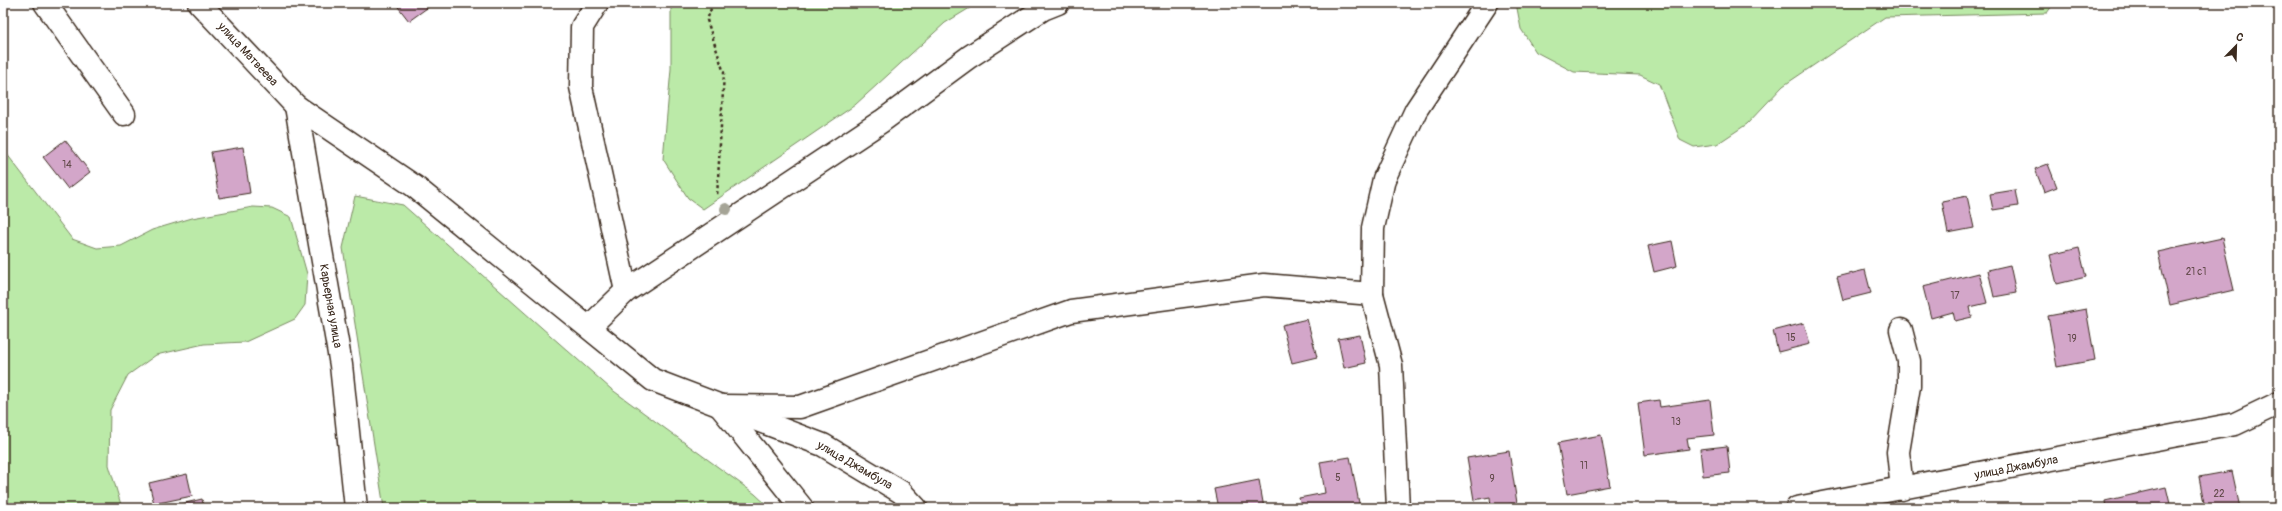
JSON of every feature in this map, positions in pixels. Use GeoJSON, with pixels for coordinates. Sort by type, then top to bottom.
{"type":"FeatureCollection","features":[{"type":"Feature","properties":{"kind":"street"},"geometry":{"type":"LineString","coordinates":[[45,3],[124,114]]}},
{"type":"Feature","properties":{"kind":"street","name":"улица Матвеева"},"geometry":{"type":"LineString","coordinates":[[200,3],[296,106],[414,186],[589,327]]}},
{"type":"Feature","properties":{"kind":"street"},"geometry":{"type":"LineString","coordinates":[[597,3],[582,27],[581,87],[626,291]]}},
{"type":"Feature","properties":{"kind":"street"},"geometry":{"type":"LineString","coordinates":[[589,327],[626,291],[882,121],[969,58],[1043,9],[1058,3]]}},
{"type":"Feature","properties":{"kind":"street"},"geometry":{"type":"LineString","coordinates":[[1398,508],[1391,365],[1372,294],[1372,228],[1384,179],[1416,110],[1487,3]]}},
{"type":"Feature","properties":{"kind":"street","name":"Карьерная улица"},"geometry":{"type":"LineString","coordinates":[[296,106],[341,365],[356,508]]}},
{"type":"Feature","properties":{"kind":"street"},"geometry":{"type":"LineString","coordinates":[[720,406],[800,406],[1071,311],[1264,285],[1372,294]]}},
{"type":"Feature","properties":{"kind":"street","name":"улица Джамбула"},"geometry":{"type":"LineString","coordinates":[[589,327],[653,380],[823,445],[902,492],[916,508]]}},
{"type":"Feature","properties":{"kind":"street"},"geometry":{"type":"LineString","coordinates":[[1901,330],[1909,361],[1909,386],[1898,452],[1902,490]]}},
{"type":"Feature","properties":{"kind":"street","name":"улица Джамбула"},"geometry":{"type":"LineString","coordinates":[[1798,508],[1902,490],[2235,424],[2279,403]]}},
{"type":"Feature","properties":{"kind":"street"},"geometry":{"type":"LineString","coordinates":[[720,406],[802,508]]}},
{"type":"Feature","properties":{"kind":"path"},"geometry":{"type":"LineString","coordinates":[[713,3],[707,20],[724,73],[721,155],[714,234]]}},
{"type":"Feature","properties":{"kind":"green space"},"geometry":{"type":"Polygon","coordinates":[[[671,3],[978,3],[945,23],[855,105],[703,209],[688,198],[663,159],[671,69],[671,3]]]}},
{"type":"Feature","properties":{"kind":"green space"},"geometry":{"type":"Polygon","coordinates":[[[1516,3],[2054,3],[2047,13],[1885,17],[1783,86],[1747,124],[1717,144],[1694,147],[1680,140],[1659,84],[1640,75],[1574,72],[1536,52],[1521,29],[1516,3]]]}},
{"type":"Feature","properties":{"kind":"green space"},"geometry":{"type":"Polygon","coordinates":[[[3,149],[72,239],[97,248],[121,246],[152,230],[192,218],[253,207],[272,208],[291,217],[307,274],[305,305],[295,319],[245,342],[204,344],[156,355],[128,375],[110,410],[109,465],[122,508],[7,508],[3,499],[3,149]]]}},
{"type":"Feature","properties":{"kind":"green space"},"geometry":{"type":"Polygon","coordinates":[[[355,196],[403,205],[611,389],[755,494],[770,508],[384,508],[343,248],[355,196]]]}},
{"type":"Feature","properties":{"kind":"building"},"geometry":{"type":"Polygon","coordinates":[[[395,3],[434,3],[409,21],[395,3]]]}},
{"type":"Feature","properties":{"kind":"building"},"geometry":{"type":"Polygon","coordinates":[[[65,140],[90,172],[68,189],[43,157],[65,140]]]}},
{"type":"Feature","properties":{"kind":"building"},"geometry":{"type":"Polygon","coordinates":[[[243,147],[250,193],[219,198],[211,152],[243,147]]]}},
{"type":"Feature","properties":{"kind":"building"},"geometry":{"type":"Polygon","coordinates":[[[2048,164],[2057,187],[2044,192],[2035,169],[2048,164]]]}},
{"type":"Feature","properties":{"kind":"building"},"geometry":{"type":"Polygon","coordinates":[[[2015,190],[2018,206],[1993,210],[1990,194],[2015,190]]]}},
{"type":"Feature","properties":{"kind":"building"},"geometry":{"type":"Polygon","coordinates":[[[1967,196],[1974,228],[1948,233],[1942,201],[1967,196]]]}},
{"type":"Feature","properties":{"kind":"building"},"geometry":{"type":"Polygon","coordinates":[[[2222,238],[2234,290],[2170,305],[2158,252],[2222,238]]]}},
{"type":"Feature","properties":{"kind":"building"},"geometry":{"type":"Polygon","coordinates":[[[1672,241],[1677,266],[1654,272],[1648,246],[1672,241]]]}},
{"type":"Feature","properties":{"kind":"building"},"geometry":{"type":"Polygon","coordinates":[[[2079,248],[2086,277],[2057,284],[2050,255],[2079,248]]]}},
{"type":"Feature","properties":{"kind":"building"},"geometry":{"type":"Polygon","coordinates":[[[2010,265],[2016,293],[1994,297],[1988,270],[2010,265]]]}},
{"type":"Feature","properties":{"kind":"building"},"geometry":{"type":"Polygon","coordinates":[[[1865,270],[1871,293],[1843,300],[1837,277],[1865,270]]]}},
{"type":"Feature","properties":{"kind":"building"},"geometry":{"type":"Polygon","coordinates":[[[1979,273],[1987,303],[1970,307],[1972,317],[1955,321],[1953,312],[1931,318],[1923,287],[1979,273]]]}},
{"type":"Feature","properties":{"kind":"building"},"geometry":{"type":"Polygon","coordinates":[[[2086,309],[2095,360],[2057,367],[2048,316],[2086,309]]]}},
{"type":"Feature","properties":{"kind":"building"},"geometry":{"type":"Polygon","coordinates":[[[1307,319],[1317,357],[1292,363],[1282,325],[1307,319]]]}},
{"type":"Feature","properties":{"kind":"building"},"geometry":{"type":"Polygon","coordinates":[[[1804,323],[1810,344],[1778,352],[1773,331],[1804,323]]]}},
{"type":"Feature","properties":{"kind":"building"},"geometry":{"type":"Polygon","coordinates":[[[1360,335],[1366,363],[1344,368],[1338,339],[1360,335]]]}},
{"type":"Feature","properties":{"kind":"building"},"geometry":{"type":"Polygon","coordinates":[[[1659,400],[1660,407],[1710,400],[1714,435],[1687,438],[1689,449],[1645,455],[1638,403],[1659,400]]]}},
{"type":"Feature","properties":{"kind":"building"},"geometry":{"type":"Polygon","coordinates":[[[1601,435],[1610,486],[1567,494],[1558,443],[1601,435]]]}},
{"type":"Feature","properties":{"kind":"building"},"geometry":{"type":"Polygon","coordinates":[[[1727,446],[1730,473],[1703,476],[1700,449],[1727,446]]]}},
{"type":"Feature","properties":{"kind":"building"},"geometry":{"type":"Polygon","coordinates":[[[1509,451],[1517,503],[1491,507],[1490,497],[1474,500],[1467,458],[1509,451]]]}},
{"type":"Feature","properties":{"kind":"building"},"geometry":{"type":"Polygon","coordinates":[[[1350,457],[1360,508],[1301,508],[1299,498],[1325,493],[1320,462],[1350,457]]]}},
{"type":"Feature","properties":{"kind":"building"},"geometry":{"type":"Polygon","coordinates":[[[2232,471],[2240,508],[2205,508],[2199,477],[2232,471]]]}},
{"type":"Feature","properties":{"kind":"building"},"geometry":{"type":"Polygon","coordinates":[[[187,474],[192,496],[154,504],[149,483],[187,474]]]}},
{"type":"Feature","properties":{"kind":"building"},"geometry":{"type":"Polygon","coordinates":[[[1259,480],[1264,508],[1218,508],[1214,489],[1259,480]]]}},
{"type":"Feature","properties":{"kind":"building"},"geometry":{"type":"Polygon","coordinates":[[[2166,487],[2171,508],[2106,508],[2105,501],[2166,487]]]}},
{"type":"Feature","properties":{"kind":"building"},"geometry":{"type":"Polygon","coordinates":[[[202,499],[204,508],[165,508],[202,499]]]}}]}
